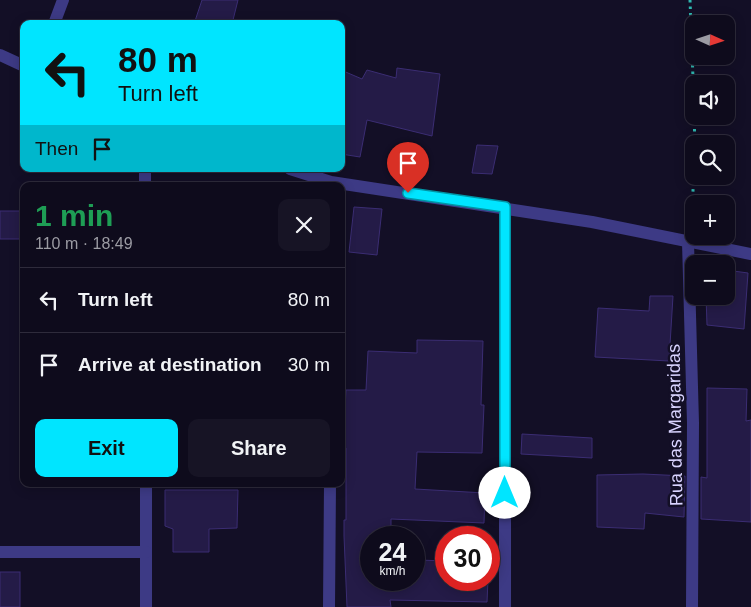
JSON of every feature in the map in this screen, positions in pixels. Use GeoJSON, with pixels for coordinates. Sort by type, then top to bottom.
{"type":"FeatureCollection","features":[{"type":"Feature","properties":{"kind":"street"},"geometry":{"type":"LineString","coordinates":[[55,20],[62,0]]}},
{"type":"Feature","properties":{"kind":"street"},"geometry":{"type":"LineString","coordinates":[[0,55],[20,64]]}},
{"type":"Feature","properties":{"kind":"street"},"geometry":{"type":"LineString","coordinates":[[298,172],[326,182]]}},
{"type":"Feature","properties":{"kind":"street"},"geometry":{"type":"LineString","coordinates":[[345,186],[505,207],[685,241]]}},
{"type":"Feature","properties":{"kind":"street"},"geometry":{"type":"LineString","coordinates":[[505,207],[505,607]]}},
{"type":"Feature","properties":{"kind":"street","name":"Rua das Margaridas"},"geometry":{"type":"LineString","coordinates":[[688,245],[694,423],[692,607]]}},
{"type":"Feature","properties":{"kind":"street"},"geometry":{"type":"LineString","coordinates":[[704,245],[751,254]]}},
{"type":"Feature","properties":{"kind":"street"},"geometry":{"type":"LineString","coordinates":[[146,487],[146,607]]}},
{"type":"Feature","properties":{"kind":"street"},"geometry":{"type":"LineString","coordinates":[[329,607],[330,487]]}},
{"type":"Feature","properties":{"kind":"street"},"geometry":{"type":"LineString","coordinates":[[0,552],[146,552]]}},
{"type":"Feature","properties":{"kind":"path"},"geometry":{"type":"LineString","coordinates":[[690,0],[693,75]]}},
{"type":"Feature","properties":{"kind":"building"},"geometry":{"type":"Polygon","coordinates":[[[202,0],[238,0],[233,20],[195,20],[202,0]]]}},
{"type":"Feature","properties":{"kind":"building"},"geometry":{"type":"Polygon","coordinates":[[[397,68],[440,74],[432,136],[367,120],[360,157],[345,155],[345,72],[362,79],[367,70],[396,78],[397,68]]]}},
{"type":"Feature","properties":{"kind":"building"},"geometry":{"type":"Polygon","coordinates":[[[477,145],[498,146],[492,174],[472,173],[477,145]]]}},
{"type":"Feature","properties":{"kind":"building"},"geometry":{"type":"Polygon","coordinates":[[[354,207],[382,209],[377,255],[349,252],[354,207]]]}},
{"type":"Feature","properties":{"kind":"building"},"geometry":{"type":"Polygon","coordinates":[[[0,211],[20,211],[20,239],[0,239],[0,211]]]}},
{"type":"Feature","properties":{"kind":"building"},"geometry":{"type":"Polygon","coordinates":[[[735,271],[748,273],[744,329],[707,325],[706,305],[735,305],[735,271]]]}},
{"type":"Feature","properties":{"kind":"building"},"geometry":{"type":"Polygon","coordinates":[[[650,296],[673,296],[669,361],[595,357],[598,308],[649,311],[650,296]]]}},
{"type":"Feature","properties":{"kind":"building"},"geometry":{"type":"Polygon","coordinates":[[[417,340],[483,341],[481,405],[484,405],[482,453],[417,452],[415,489],[485,493],[484,523],[391,519],[391,526],[360,526],[360,591],[425,591],[425,560],[435,561],[435,591],[488,591],[487,602],[390,600],[391,607],[347,607],[344,536],[344,520],[346,520],[346,390],[366,390],[368,351],[417,353],[417,340]]]}},
{"type":"Feature","properties":{"kind":"building"},"geometry":{"type":"Polygon","coordinates":[[[707,388],[747,389],[746,421],[751,420],[751,522],[701,519],[701,477],[707,478],[707,388]]]}},
{"type":"Feature","properties":{"kind":"building"},"geometry":{"type":"Polygon","coordinates":[[[522,434],[592,438],[592,458],[521,454],[522,434]]]}},
{"type":"Feature","properties":{"kind":"building"},"geometry":{"type":"Polygon","coordinates":[[[643,474],[685,476],[684,517],[645,513],[644,529],[597,527],[597,475],[643,474]]]}},
{"type":"Feature","properties":{"kind":"building"},"geometry":{"type":"Polygon","coordinates":[[[165,490],[238,490],[237,528],[209,529],[209,552],[173,552],[173,529],[165,526],[165,490]]]}},
{"type":"Feature","properties":{"kind":"building"},"geometry":{"type":"Polygon","coordinates":[[[0,572],[20,572],[20,607],[0,607],[0,572]]]}},
{"type":"Feature","properties":{"kind":"route"},"geometry":{"type":"LineString","coordinates":[[408,193],[505,207],[505,493]]}}]}
